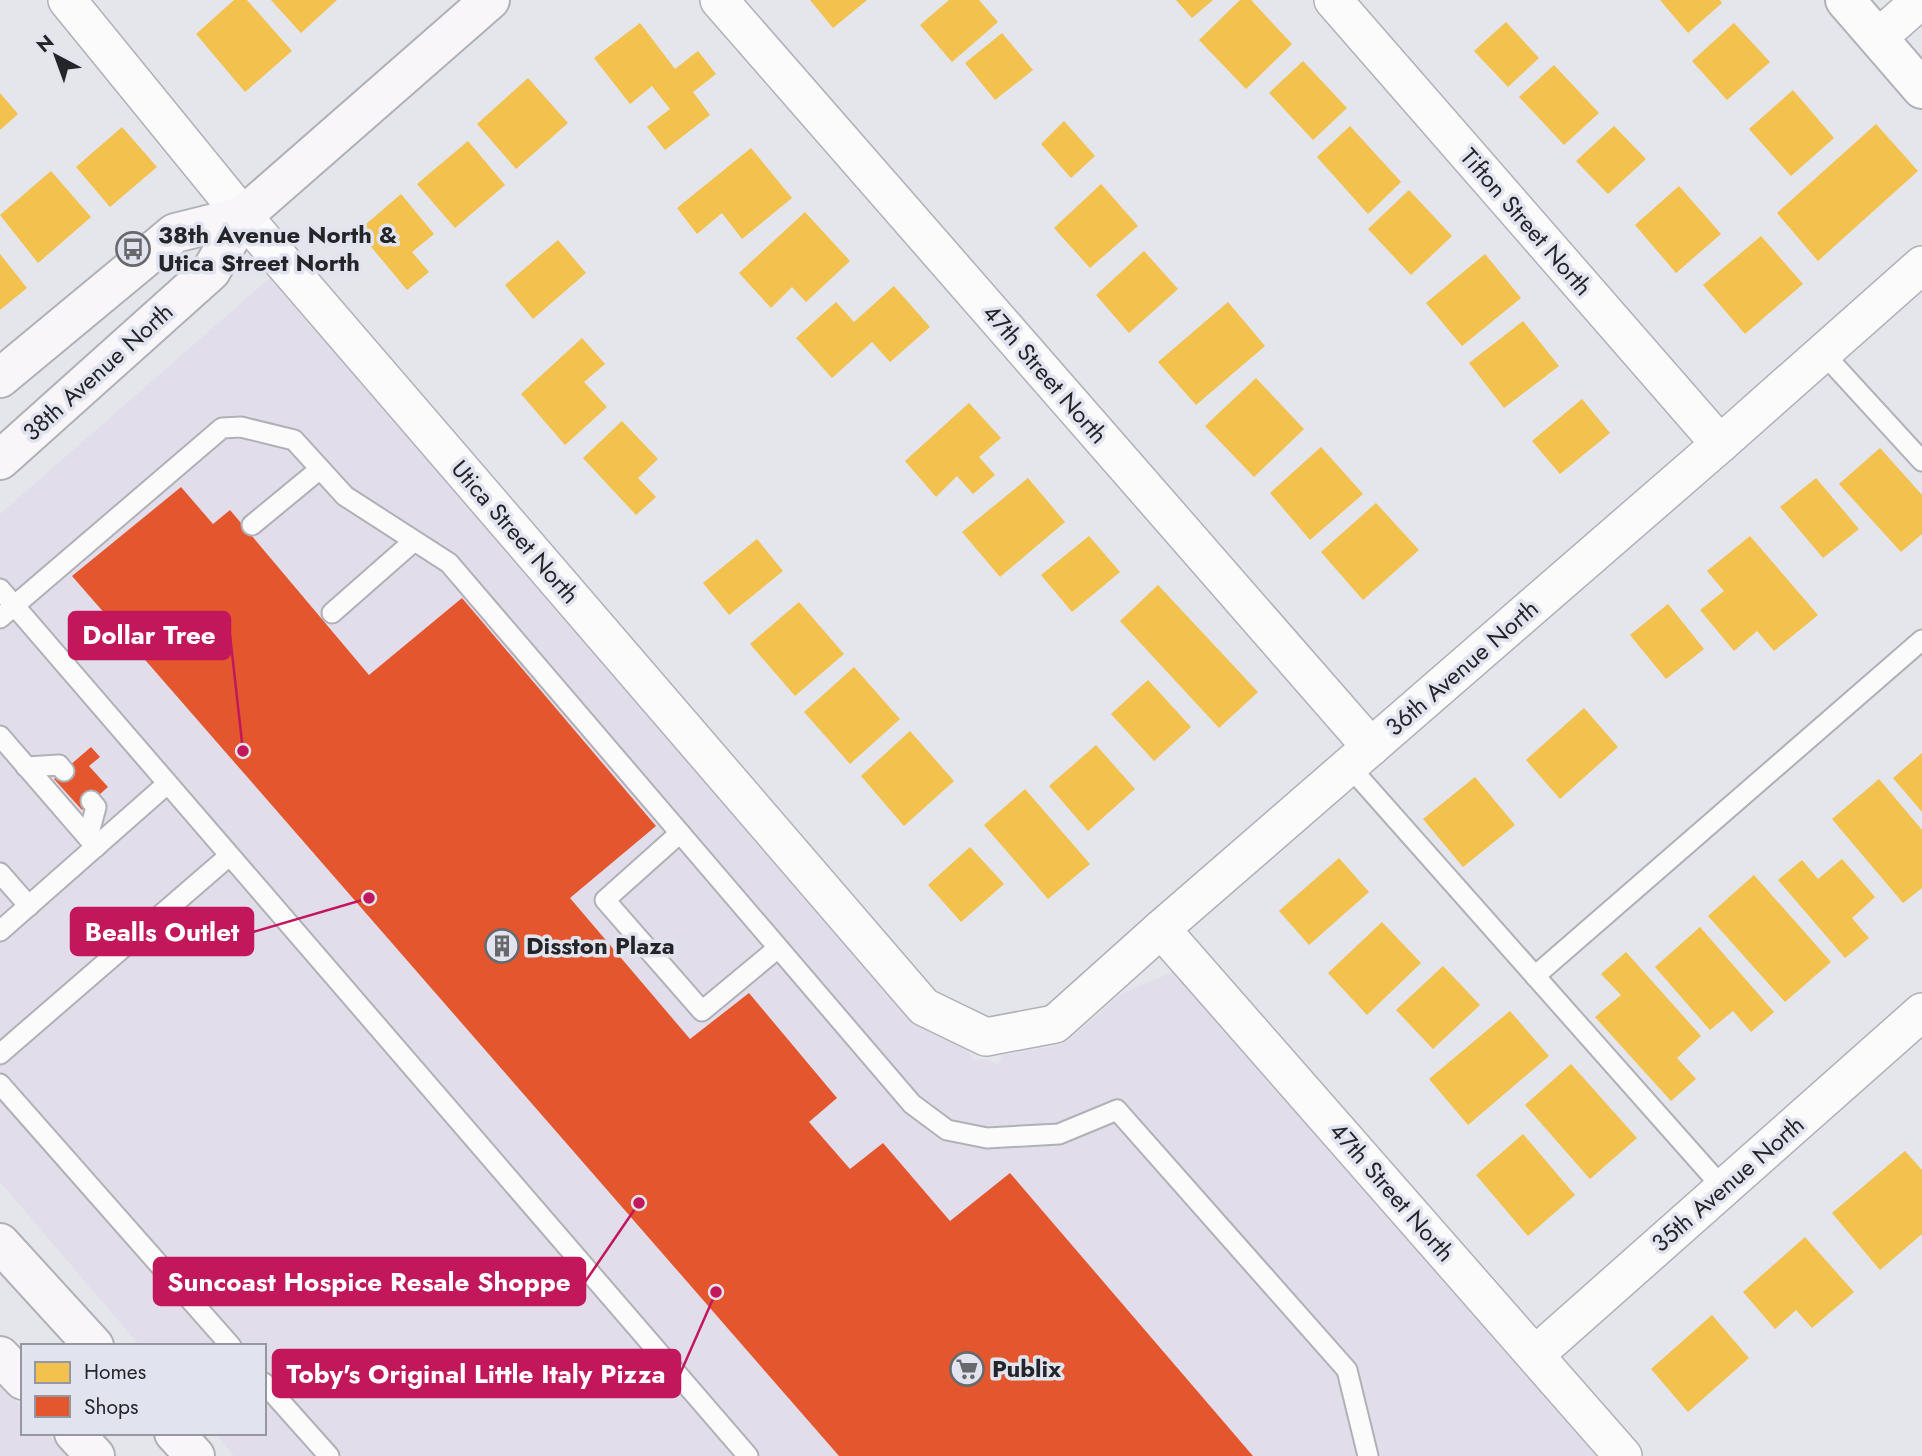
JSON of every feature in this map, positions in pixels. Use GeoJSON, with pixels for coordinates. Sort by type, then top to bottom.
{"type":"FeatureCollection","features":[{"type":"Feature","properties":{"kind":"main road","name":"38th Avenue North"},"geometry":{"type":"LineString","coordinates":[[0,460],[211,271],[243,216],[489,0]]}},
{"type":"Feature","properties":{"kind":"main road","name":"38th Avenue North"},"geometry":{"type":"LineString","coordinates":[[0,378],[175,233],[243,216]]}},
{"type":"Feature","properties":{"kind":"main road"},"geometry":{"type":"LineString","coordinates":[[0,1243],[92,1344]]}},
{"type":"Feature","properties":{"kind":"main road"},"geometry":{"type":"LineString","coordinates":[[0,1356],[21,1378]]}},
{"type":"Feature","properties":{"kind":"main road"},"geometry":{"type":"LineString","coordinates":[[76,1435],[95,1456]]}},
{"type":"Feature","properties":{"kind":"main road"},"geometry":{"type":"LineString","coordinates":[[154,1435],[156,1456]]}},
{"type":"Feature","properties":{"kind":"main road"},"geometry":{"type":"LineString","coordinates":[[176,1435],[195,1456]]}},
{"type":"Feature","properties":{"kind":"street","name":"Utica Street North"},"geometry":{"type":"LineString","coordinates":[[66,0],[243,216],[924,1007],[986,1037]]}},
{"type":"Feature","properties":{"kind":"street","name":"47th Street North"},"geometry":{"type":"LineString","coordinates":[[719,0],[1360,757]]}},
{"type":"Feature","properties":{"kind":"street","name":"Tifton Street North"},"geometry":{"type":"LineString","coordinates":[[1333,0],[1720,444]]}},
{"type":"Feature","properties":{"kind":"street"},"geometry":{"type":"LineString","coordinates":[[1844,0],[1922,89]]}},
{"type":"Feature","properties":{"kind":"street"},"geometry":{"type":"LineString","coordinates":[[1878,38],[1921,0]]}},
{"type":"Feature","properties":{"kind":"street","name":"36th Avenue North"},"geometry":{"type":"LineString","coordinates":[[986,1037],[1055,1024],[1922,265]]}},
{"type":"Feature","properties":{"kind":"street","name":"47th Street North"},"geometry":{"type":"LineString","coordinates":[[1161,929],[1623,1456]]}},
{"type":"Feature","properties":{"kind":"street","name":"35th Avenue North"},"geometry":{"type":"LineString","coordinates":[[1535,1355],[1922,1012]]}},
{"type":"Feature","properties":{"kind":"lane"},"geometry":{"type":"LineString","coordinates":[[1823,354],[1922,461]]}},
{"type":"Feature","properties":{"kind":"lane"},"geometry":{"type":"LineString","coordinates":[[7,612],[222,428],[242,427],[294,440],[345,496],[449,563],[912,1104],[947,1130],[986,1138],[1059,1134],[1117,1110],[1347,1370],[1368,1456]]}},
{"type":"Feature","properties":{"kind":"lane"},"geometry":{"type":"LineString","coordinates":[[252,524],[320,468]]}},
{"type":"Feature","properties":{"kind":"lane"},"geometry":{"type":"LineString","coordinates":[[332,612],[414,541]]}},
{"type":"Feature","properties":{"kind":"lane"},"geometry":{"type":"LineString","coordinates":[[0,589],[7,612],[167,784],[748,1456]]}},
{"type":"Feature","properties":{"kind":"lane"},"geometry":{"type":"LineString","coordinates":[[1535,976],[1922,640]]}},
{"type":"Feature","properties":{"kind":"lane"},"geometry":{"type":"LineString","coordinates":[[0,736],[92,842]]}},
{"type":"Feature","properties":{"kind":"lane"},"geometry":{"type":"LineString","coordinates":[[1360,757],[1535,976],[1723,1188]]}},
{"type":"Feature","properties":{"kind":"lane"},"geometry":{"type":"LineString","coordinates":[[26,767],[59,765],[64,771]]}},
{"type":"Feature","properties":{"kind":"lane"},"geometry":{"type":"LineString","coordinates":[[0,931],[29,906],[92,842],[167,784]]}},
{"type":"Feature","properties":{"kind":"lane"},"geometry":{"type":"LineString","coordinates":[[91,801],[96,807],[92,842]]}},
{"type":"Feature","properties":{"kind":"lane"},"geometry":{"type":"LineString","coordinates":[[680,833],[605,900],[702,1011],[778,948]]}},
{"type":"Feature","properties":{"kind":"lane"},"geometry":{"type":"LineString","coordinates":[[0,1054],[229,856]]}},
{"type":"Feature","properties":{"kind":"lane"},"geometry":{"type":"LineString","coordinates":[[0,873],[29,906]]}},
{"type":"Feature","properties":{"kind":"lane"},"geometry":{"type":"LineString","coordinates":[[0,1084],[229,1344]]}},
{"type":"Feature","properties":{"kind":"lane"},"geometry":{"type":"LineString","coordinates":[[266,1385],[329,1456]]}},
{"type":"Feature","properties":{"kind":"shaded area"},"geometry":{"type":"Polygon","coordinates":[[[271,277],[909,1019],[969,1051],[973,1061],[986,1059],[998,1065],[1002,1055],[1060,1045],[1121,994],[1173,972],[1596,1456],[234,1456],[217,1435],[266,1435],[266,1344],[138,1344],[0,1182],[0,514],[271,277]]]}},
{"type":"Feature","properties":{"kind":"shaded area"},"geometry":{"type":"Polygon","coordinates":[[[0,1384],[21,1406],[21,1435],[49,1435],[69,1456],[0,1456],[0,1384]]]}},
{"type":"Feature","properties":{"kind":"building: Homes"},"geometry":{"type":"Polygon","coordinates":[[[234,0],[247,0],[292,51],[245,92],[196,34],[234,0]]]}},
{"type":"Feature","properties":{"kind":"building: Homes"},"geometry":{"type":"Polygon","coordinates":[[[271,0],[337,0],[301,33],[271,0]]]}},
{"type":"Feature","properties":{"kind":"building: Homes"},"geometry":{"type":"Polygon","coordinates":[[[810,0],[867,0],[833,28],[810,0]]]}},
{"type":"Feature","properties":{"kind":"building: Homes"},"geometry":{"type":"Polygon","coordinates":[[[949,0],[979,0],[998,22],[952,62],[920,25],[949,0]]]}},
{"type":"Feature","properties":{"kind":"building: Homes"},"geometry":{"type":"Polygon","coordinates":[[[1176,0],[1213,0],[1192,18],[1176,0]]]}},
{"type":"Feature","properties":{"kind":"building: Homes"},"geometry":{"type":"Polygon","coordinates":[[[1240,0],[1251,0],[1292,44],[1246,89],[1199,40],[1240,0]]]}},
{"type":"Feature","properties":{"kind":"building: Homes"},"geometry":{"type":"Polygon","coordinates":[[[1660,0],[1720,0],[1722,3],[1688,33],[1660,0]]]}},
{"type":"Feature","properties":{"kind":"building: Homes"},"geometry":{"type":"Polygon","coordinates":[[[1506,22],[1539,58],[1508,87],[1474,51],[1506,22]]]}},
{"type":"Feature","properties":{"kind":"building: Homes"},"geometry":{"type":"Polygon","coordinates":[[[640,23],[675,69],[698,51],[716,74],[693,92],[710,115],[665,150],[647,127],[670,109],[652,86],[630,104],[594,58],[640,23]]]}},
{"type":"Feature","properties":{"kind":"building: Homes"},"geometry":{"type":"Polygon","coordinates":[[[1734,23],[1770,62],[1727,100],[1692,61],[1734,23]]]}},
{"type":"Feature","properties":{"kind":"building: Homes"},"geometry":{"type":"Polygon","coordinates":[[[1002,33],[1033,70],[995,100],[965,63],[1002,33]]]}},
{"type":"Feature","properties":{"kind":"building: Homes"},"geometry":{"type":"Polygon","coordinates":[[[1303,61],[1347,108],[1313,140],[1269,93],[1303,61]]]}},
{"type":"Feature","properties":{"kind":"building: Homes"},"geometry":{"type":"Polygon","coordinates":[[[1554,65],[1599,113],[1564,145],[1519,97],[1554,65]]]}},
{"type":"Feature","properties":{"kind":"building: Homes"},"geometry":{"type":"Polygon","coordinates":[[[528,78],[568,123],[516,169],[477,124],[528,78]]]}},
{"type":"Feature","properties":{"kind":"building: Homes"},"geometry":{"type":"Polygon","coordinates":[[[1793,90],[1834,138],[1791,176],[1749,129],[1793,90]]]}},
{"type":"Feature","properties":{"kind":"building: Homes"},"geometry":{"type":"Polygon","coordinates":[[[0,93],[18,114],[0,130],[0,93]]]}},
{"type":"Feature","properties":{"kind":"building: Homes"},"geometry":{"type":"Polygon","coordinates":[[[1064,121],[1095,156],[1071,178],[1041,144],[1064,121]]]}},
{"type":"Feature","properties":{"kind":"building: Homes"},"geometry":{"type":"Polygon","coordinates":[[[1876,124],[1918,171],[1818,261],[1777,213],[1876,124]]]}},
{"type":"Feature","properties":{"kind":"building: Homes"},"geometry":{"type":"Polygon","coordinates":[[[1350,126],[1401,182],[1368,214],[1317,157],[1350,126]]]}},
{"type":"Feature","properties":{"kind":"building: Homes"},"geometry":{"type":"Polygon","coordinates":[[[1614,126],[1646,159],[1608,194],[1576,161],[1614,126]]]}},
{"type":"Feature","properties":{"kind":"building: Homes"},"geometry":{"type":"Polygon","coordinates":[[[122,127],[157,167],[110,207],[76,167],[122,127]]]}},
{"type":"Feature","properties":{"kind":"building: Homes"},"geometry":{"type":"Polygon","coordinates":[[[468,141],[505,185],[455,228],[417,184],[468,141]]]}},
{"type":"Feature","properties":{"kind":"building: Homes"},"geometry":{"type":"Polygon","coordinates":[[[751,148],[792,198],[742,239],[722,213],[697,234],[677,208],[751,148]]]}},
{"type":"Feature","properties":{"kind":"building: Homes"},"geometry":{"type":"Polygon","coordinates":[[[51,171],[91,217],[38,263],[0,215],[51,171]]]}},
{"type":"Feature","properties":{"kind":"building: Homes"},"geometry":{"type":"Polygon","coordinates":[[[1101,184],[1138,226],[1090,268],[1054,228],[1101,184]]]}},
{"type":"Feature","properties":{"kind":"building: Homes"},"geometry":{"type":"Polygon","coordinates":[[[1679,186],[1721,234],[1676,273],[1635,225],[1679,186]]]}},
{"type":"Feature","properties":{"kind":"building: Homes"},"geometry":{"type":"Polygon","coordinates":[[[1409,190],[1452,236],[1411,275],[1368,229],[1409,190]]]}},
{"type":"Feature","properties":{"kind":"building: Homes"},"geometry":{"type":"Polygon","coordinates":[[[401,194],[434,234],[412,252],[429,272],[407,290],[358,231],[401,194]]]}},
{"type":"Feature","properties":{"kind":"building: Homes"},"geometry":{"type":"Polygon","coordinates":[[[805,212],[850,261],[806,302],[792,287],[771,308],[739,273],[805,212]]]}},
{"type":"Feature","properties":{"kind":"building: Homes"},"geometry":{"type":"Polygon","coordinates":[[[1761,236],[1803,284],[1745,334],[1703,285],[1761,236]]]}},
{"type":"Feature","properties":{"kind":"building: Homes"},"geometry":{"type":"Polygon","coordinates":[[[558,240],[586,273],[533,319],[505,285],[558,240]]]}},
{"type":"Feature","properties":{"kind":"building: Homes"},"geometry":{"type":"Polygon","coordinates":[[[1144,251],[1178,289],[1129,333],[1096,295],[1144,251]]]}},
{"type":"Feature","properties":{"kind":"building: Homes"},"geometry":{"type":"Polygon","coordinates":[[[0,254],[27,288],[0,310],[0,254]]]}},
{"type":"Feature","properties":{"kind":"building: Homes"},"geometry":{"type":"Polygon","coordinates":[[[1485,254],[1521,298],[1462,346],[1426,303],[1485,254]]]}},
{"type":"Feature","properties":{"kind":"building: Homes"},"geometry":{"type":"Polygon","coordinates":[[[894,286],[930,327],[890,362],[872,342],[832,378],[796,338],[836,302],[854,322],[894,286]]]}},
{"type":"Feature","properties":{"kind":"building: Homes"},"geometry":{"type":"Polygon","coordinates":[[[1228,302],[1265,346],[1196,405],[1158,362],[1228,302]]]}},
{"type":"Feature","properties":{"kind":"building: Homes"},"geometry":{"type":"Polygon","coordinates":[[[1523,321],[1559,366],[1504,408],[1469,363],[1523,321]]]}},
{"type":"Feature","properties":{"kind":"building: Homes"},"geometry":{"type":"Polygon","coordinates":[[[582,338],[605,364],[584,382],[607,407],[565,445],[521,394],[582,338]]]}},
{"type":"Feature","properties":{"kind":"building: Homes"},"geometry":{"type":"Polygon","coordinates":[[[1256,378],[1304,429],[1254,477],[1205,426],[1256,378]]]}},
{"type":"Feature","properties":{"kind":"building: Homes"},"geometry":{"type":"Polygon","coordinates":[[[1582,399],[1610,433],[1560,474],[1532,441],[1582,399]]]}},
{"type":"Feature","properties":{"kind":"building: Homes"},"geometry":{"type":"Polygon","coordinates":[[[969,403],[1001,438],[979,457],[995,475],[973,494],[957,476],[936,497],[905,461],[969,403]]]}},
{"type":"Feature","properties":{"kind":"building: Homes"},"geometry":{"type":"Polygon","coordinates":[[[622,421],[658,459],[638,478],[656,497],[636,515],[583,458],[622,421]]]}},
{"type":"Feature","properties":{"kind":"building: Homes"},"geometry":{"type":"Polygon","coordinates":[[[1321,447],[1363,494],[1310,540],[1270,493],[1321,447]]]}},
{"type":"Feature","properties":{"kind":"building: Homes"},"geometry":{"type":"Polygon","coordinates":[[[1880,448],[1922,495],[1922,534],[1901,552],[1839,484],[1880,448]]]}},
{"type":"Feature","properties":{"kind":"building: Homes"},"geometry":{"type":"Polygon","coordinates":[[[1028,478],[1065,522],[1000,577],[962,532],[1028,478]]]}},
{"type":"Feature","properties":{"kind":"building: Homes"},"geometry":{"type":"Polygon","coordinates":[[[1816,478],[1859,529],[1823,558],[1780,507],[1816,478]]]}},
{"type":"Feature","properties":{"kind":"building: Homes"},"geometry":{"type":"Polygon","coordinates":[[[1376,503],[1419,550],[1363,600],[1321,552],[1376,503]]]}},
{"type":"Feature","properties":{"kind":"building: Homes"},"geometry":{"type":"Polygon","coordinates":[[[1089,536],[1120,572],[1072,612],[1041,575],[1089,536]]]}},
{"type":"Feature","properties":{"kind":"building: Homes"},"geometry":{"type":"Polygon","coordinates":[[[1750,536],[1818,615],[1774,651],[1757,631],[1734,651],[1700,610],[1724,591],[1707,571],[1750,536]]]}},
{"type":"Feature","properties":{"kind":"building: Homes"},"geometry":{"type":"Polygon","coordinates":[[[757,539],[783,571],[729,615],[703,583],[757,539]]]}},
{"type":"Feature","properties":{"kind":"building: Homes"},"geometry":{"type":"Polygon","coordinates":[[[1158,585],[1258,692],[1219,728],[1120,621],[1158,585]]]}},
{"type":"Feature","properties":{"kind":"building: Homes"},"geometry":{"type":"Polygon","coordinates":[[[799,602],[844,654],[795,696],[750,644],[799,602]]]}},
{"type":"Feature","properties":{"kind":"building: Homes"},"geometry":{"type":"Polygon","coordinates":[[[1668,604],[1704,649],[1666,679],[1630,635],[1668,604]]]}},
{"type":"Feature","properties":{"kind":"building: Homes"},"geometry":{"type":"Polygon","coordinates":[[[854,667],[900,719],[850,764],[804,712],[854,667]]]}},
{"type":"Feature","properties":{"kind":"building: Homes"},"geometry":{"type":"Polygon","coordinates":[[[1148,680],[1191,727],[1154,761],[1111,714],[1148,680]]]}},
{"type":"Feature","properties":{"kind":"building: Homes"},"geometry":{"type":"Polygon","coordinates":[[[1584,708],[1618,747],[1560,799],[1526,760],[1584,708]]]}},
{"type":"Feature","properties":{"kind":"building: Homes"},"geometry":{"type":"Polygon","coordinates":[[[910,731],[954,781],[904,826],[861,776],[910,731]]]}},
{"type":"Feature","properties":{"kind":"building: Homes"},"geometry":{"type":"Polygon","coordinates":[[[1096,745],[1135,789],[1088,831],[1049,786],[1096,745]]]}},
{"type":"Feature","properties":{"kind":"building: Homes"},"geometry":{"type":"Polygon","coordinates":[[[1922,753],[1922,812],[1893,778],[1922,753]]]}},
{"type":"Feature","properties":{"kind":"building: Homes"},"geometry":{"type":"Polygon","coordinates":[[[1475,777],[1515,825],[1463,867],[1423,819],[1475,777]]]}},
{"type":"Feature","properties":{"kind":"building: Homes"},"geometry":{"type":"Polygon","coordinates":[[[1879,779],[1922,830],[1922,888],[1903,903],[1832,819],[1879,779]]]}},
{"type":"Feature","properties":{"kind":"building: Homes"},"geometry":{"type":"Polygon","coordinates":[[[1025,789],[1090,864],[1048,899],[984,825],[1025,789]]]}},
{"type":"Feature","properties":{"kind":"building: Homes"},"geometry":{"type":"Polygon","coordinates":[[[970,847],[1004,884],[961,922],[928,885],[970,847]]]}},
{"type":"Feature","properties":{"kind":"building: Homes"},"geometry":{"type":"Polygon","coordinates":[[[1339,858],[1369,892],[1309,945],[1279,911],[1339,858]]]}},
{"type":"Feature","properties":{"kind":"building: Homes"},"geometry":{"type":"Polygon","coordinates":[[[1842,859],[1875,897],[1852,918],[1869,938],[1845,958],[1778,880],[1802,860],[1818,879],[1842,859]]]}},
{"type":"Feature","properties":{"kind":"building: Homes"},"geometry":{"type":"Polygon","coordinates":[[[1754,875],[1831,962],[1785,1002],[1708,916],[1754,875]]]}},
{"type":"Feature","properties":{"kind":"building: Homes"},"geometry":{"type":"Polygon","coordinates":[[[1382,922],[1421,963],[1367,1015],[1328,973],[1382,922]]]}},
{"type":"Feature","properties":{"kind":"building: Homes"},"geometry":{"type":"Polygon","coordinates":[[[1700,927],[1774,1012],[1751,1032],[1733,1011],[1710,1030],[1655,967],[1700,927]]]}},
{"type":"Feature","properties":{"kind":"building: Homes"},"geometry":{"type":"Polygon","coordinates":[[[1626,952],[1701,1036],[1677,1058],[1696,1079],[1671,1101],[1595,1017],[1621,995],[1601,974],[1626,952]]]}},
{"type":"Feature","properties":{"kind":"building: Homes"},"geometry":{"type":"Polygon","coordinates":[[[1443,966],[1480,1005],[1433,1049],[1396,1010],[1443,966]]]}},
{"type":"Feature","properties":{"kind":"building: Homes"},"geometry":{"type":"Polygon","coordinates":[[[1510,1011],[1549,1056],[1468,1125],[1429,1079],[1510,1011]]]}},
{"type":"Feature","properties":{"kind":"building: Homes"},"geometry":{"type":"Polygon","coordinates":[[[1571,1064],[1637,1138],[1590,1179],[1525,1105],[1571,1064]]]}},
{"type":"Feature","properties":{"kind":"building: Homes"},"geometry":{"type":"Polygon","coordinates":[[[1523,1134],[1575,1195],[1528,1236],[1476,1175],[1523,1134]]]}},
{"type":"Feature","properties":{"kind":"building: Homes"},"geometry":{"type":"Polygon","coordinates":[[[1905,1151],[1922,1170],[1922,1234],[1880,1270],[1832,1213],[1905,1151]]]}},
{"type":"Feature","properties":{"kind":"building: Homes"},"geometry":{"type":"Polygon","coordinates":[[[1805,1237],[1854,1292],[1812,1328],[1796,1310],[1775,1329],[1743,1292],[1805,1237]]]}},
{"type":"Feature","properties":{"kind":"building: Homes"},"geometry":{"type":"Polygon","coordinates":[[[1712,1315],[1749,1358],[1688,1412],[1651,1369],[1712,1315]]]}},
{"type":"Feature","properties":{"kind":"building: Shops","name":"Disston Plaza"},"geometry":{"type":"Polygon","coordinates":[[[181,487],[213,524],[230,510],[369,675],[462,598],[656,826],[570,898],[690,1039],[749,993],[837,1098],[809,1122],[850,1169],[883,1143],[950,1221],[1010,1173],[1253,1456],[839,1456],[72,576],[181,487]]]}},
{"type":"Feature","properties":{"kind":"building: Shops"},"geometry":{"type":"Polygon","coordinates":[[[91,747],[100,757],[89,766],[108,787],[82,810],[54,779],[91,747]]]}},
{"type":"Feature","properties":{"kind":"place","name":"38th Avenue North & Utica Street North"},"geometry":{"type":"Point","coordinates":[133,249]}},
{"type":"Feature","properties":{"kind":"place","name":"Dollar Tree"},"geometry":{"type":"Point","coordinates":[243,751]}},
{"type":"Feature","properties":{"kind":"place","name":"Bealls Outlet"},"geometry":{"type":"Point","coordinates":[369,898]}},
{"type":"Feature","properties":{"kind":"place","name":"Disston Plaza"},"geometry":{"type":"Point","coordinates":[502,946]}},
{"type":"Feature","properties":{"kind":"place","name":"Suncoast Hospice Resale Shoppe"},"geometry":{"type":"Point","coordinates":[639,1203]}},
{"type":"Feature","properties":{"kind":"place","name":"Toby's Original Little Italy Pizza"},"geometry":{"type":"Point","coordinates":[716,1292]}},
{"type":"Feature","properties":{"kind":"place","name":"Publix"},"geometry":{"type":"Point","coordinates":[967,1369]}}]}
